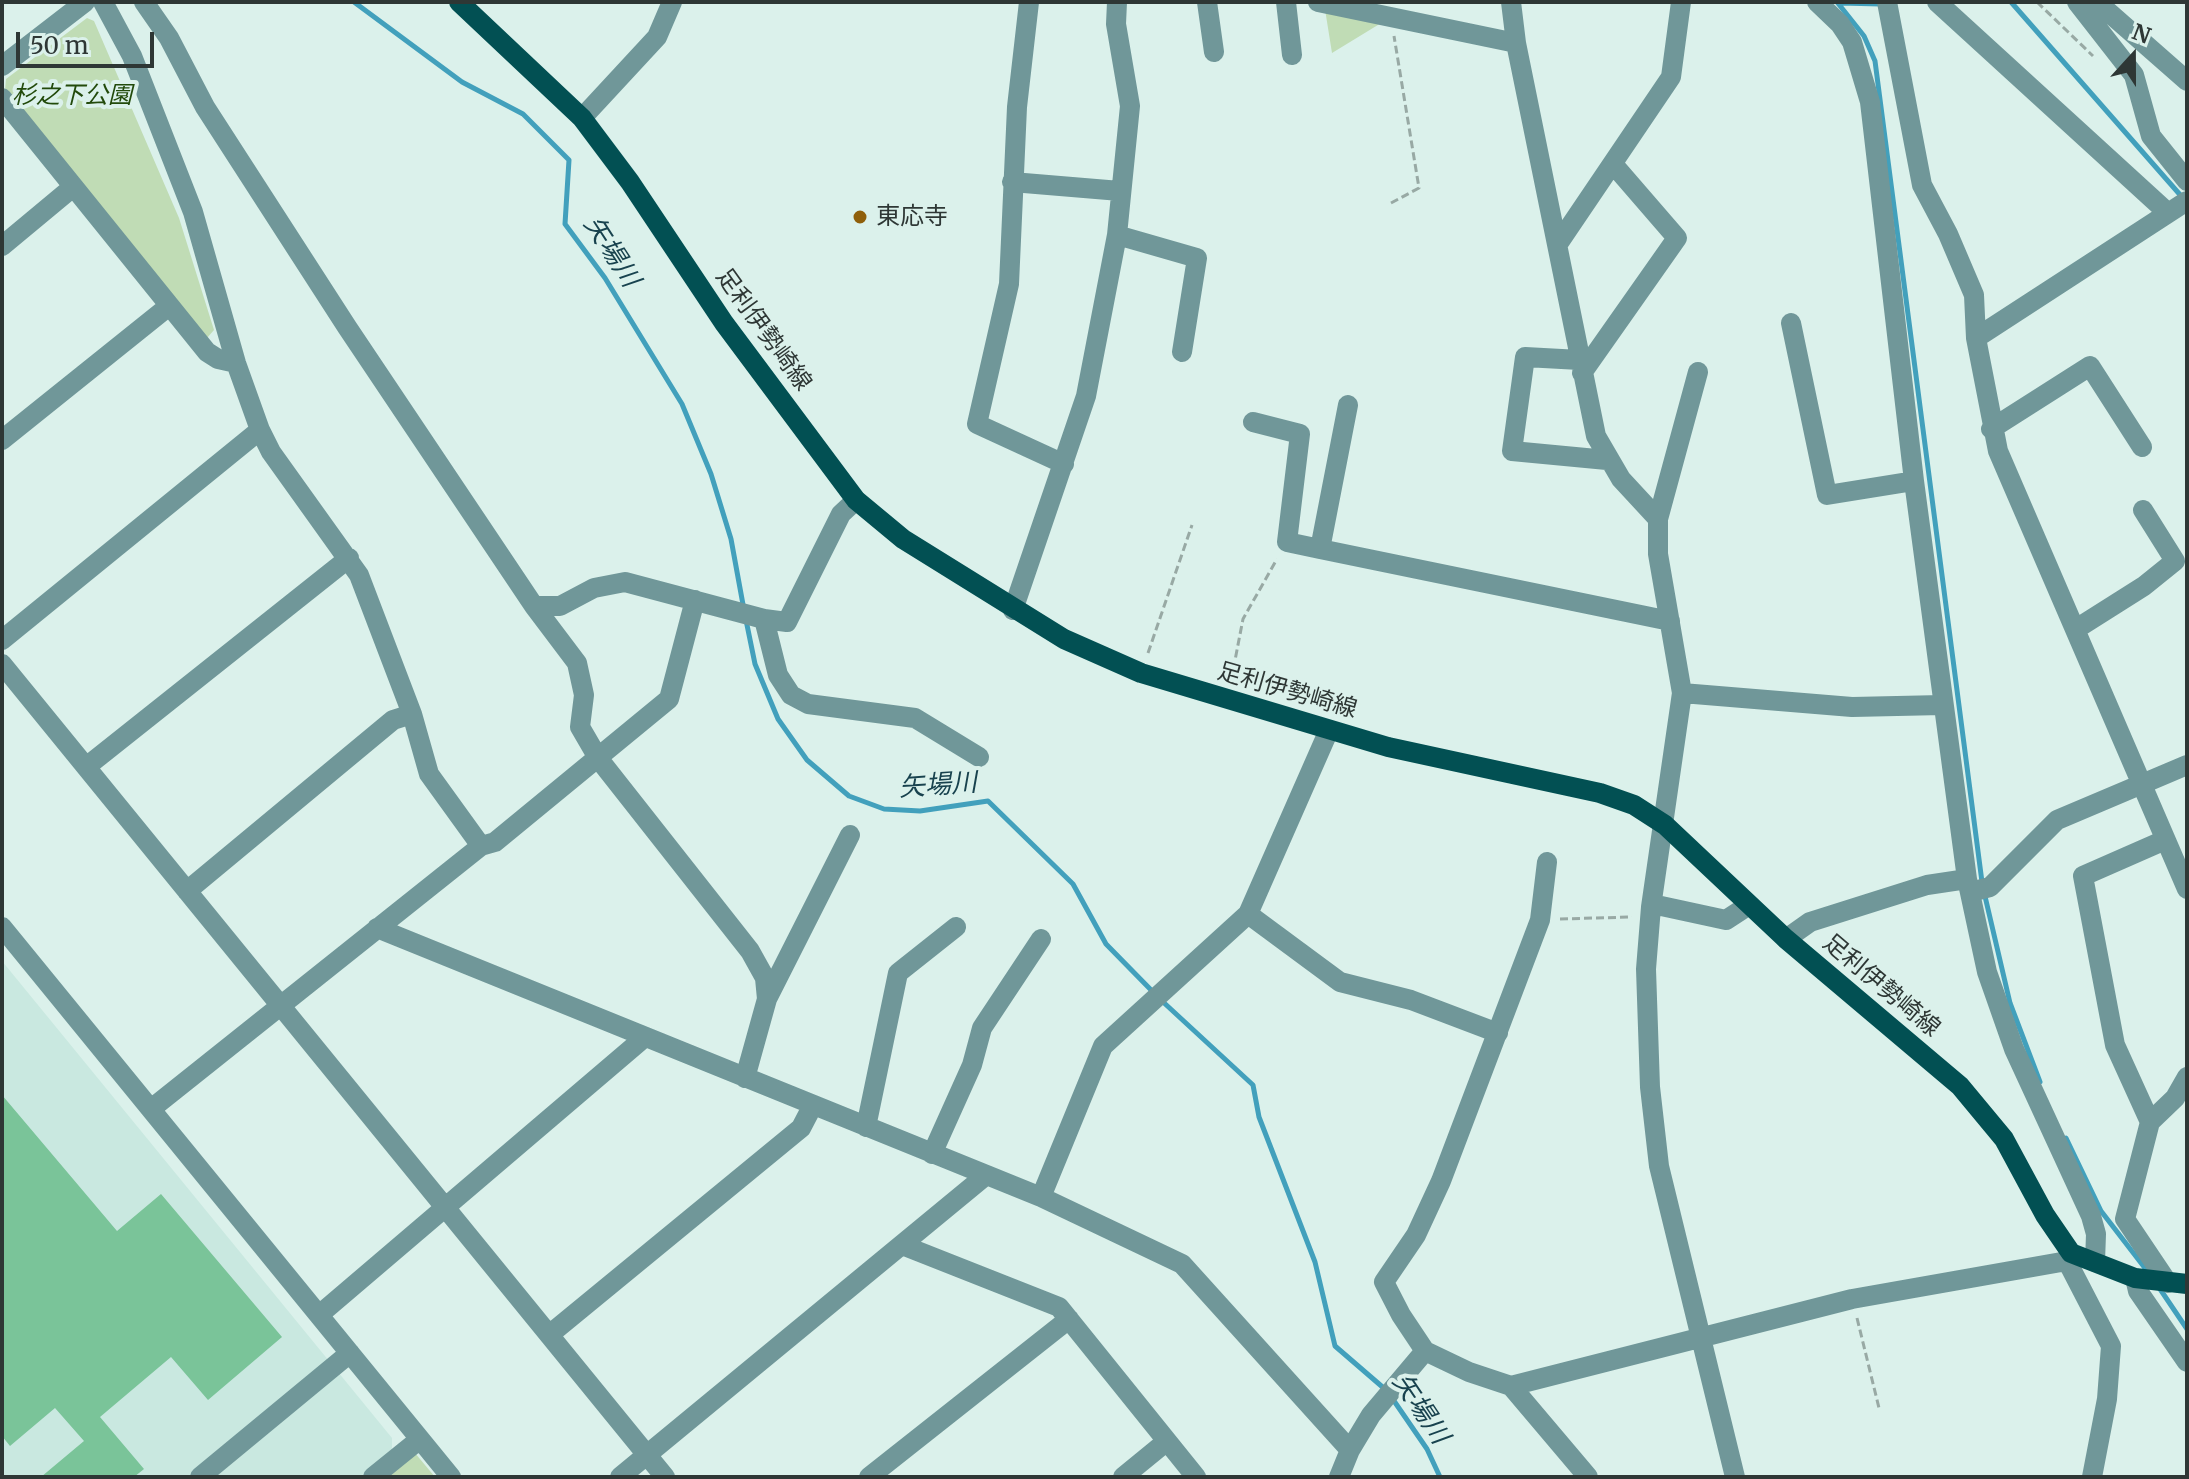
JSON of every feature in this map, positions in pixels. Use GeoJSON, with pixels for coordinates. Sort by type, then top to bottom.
{"type":"FeatureCollection","features":[{"type":"Feature","properties":{"kind":"main road","name":"足利伊勢崎線"},"geometry":{"type":"LineString","coordinates":[[459,2],[582,118],[724,323],[856,500],[903,539],[1064,639],[1141,673],[1329,730],[1476,769],[1600,793],[1634,805],[1665,825],[1786,939],[1936,1066],[1983,1111],[2004,1139],[2069,1257]]}},
{"type":"Feature","properties":{"kind":"main road"},"geometry":{"type":"LineString","coordinates":[[2069,1257],[2095,1262],[2135,1278],[2177,1284]]}},
{"type":"Feature","properties":{"kind":"street"},"geometry":{"type":"LineString","coordinates":[[2,66],[85,2]]}},
{"type":"Feature","properties":{"kind":"street"},"geometry":{"type":"LineString","coordinates":[[103,2],[132,56],[193,212],[236,363],[260,430],[271,452],[349,558],[380,622],[429,774],[481,846]]}},
{"type":"Feature","properties":{"kind":"street"},"geometry":{"type":"LineString","coordinates":[[144,2],[155,15],[213,119],[534,606],[577,663],[584,695],[580,727],[598,758],[630,794],[648,823],[750,951],[765,978],[767,999]]}},
{"type":"Feature","properties":{"kind":"street"},"geometry":{"type":"LineString","coordinates":[[582,118],[657,37],[672,2]]}},
{"type":"Feature","properties":{"kind":"street"},"geometry":{"type":"LineString","coordinates":[[1029,2],[1012,182],[1009,284],[977,424],[1064,464]]}},
{"type":"Feature","properties":{"kind":"street"},"geometry":{"type":"LineString","coordinates":[[1013,610],[1086,396],[1117,235],[1130,106],[1116,24],[1117,2]]}},
{"type":"Feature","properties":{"kind":"street"},"geometry":{"type":"LineString","coordinates":[[1207,2],[1214,52]]}},
{"type":"Feature","properties":{"kind":"street"},"geometry":{"type":"LineString","coordinates":[[1286,2],[1292,55]]}},
{"type":"Feature","properties":{"kind":"street"},"geometry":{"type":"LineString","coordinates":[[1318,2],[1516,43]]}},
{"type":"Feature","properties":{"kind":"street"},"geometry":{"type":"LineString","coordinates":[[1511,2],[1516,43],[1596,436],[1607,460],[1658,519]]}},
{"type":"Feature","properties":{"kind":"street"},"geometry":{"type":"LineString","coordinates":[[1558,244],[1671,77],[1681,2]]}},
{"type":"Feature","properties":{"kind":"street"},"geometry":{"type":"LineString","coordinates":[[1817,2],[1840,24],[1852,42],[1870,102],[1942,705],[1969,885],[1987,972],[2014,1049],[2091,1216],[2096,1234],[2095,1262]]}},
{"type":"Feature","properties":{"kind":"street"},"geometry":{"type":"LineString","coordinates":[[1887,2],[1922,185],[1948,234],[1974,295],[1976,338],[1991,429],[2141,788],[2187,889]]}},
{"type":"Feature","properties":{"kind":"street"},"geometry":{"type":"LineString","coordinates":[[1937,2],[2168,213]]}},
{"type":"Feature","properties":{"kind":"street"},"geometry":{"type":"LineString","coordinates":[[2077,2],[2134,75],[2151,136],[2187,181]]}},
{"type":"Feature","properties":{"kind":"street"},"geometry":{"type":"LineString","coordinates":[[2097,2],[2187,81]]}},
{"type":"Feature","properties":{"kind":"street"},"geometry":{"type":"LineString","coordinates":[[2,98],[207,352],[218,359],[236,363]]}},
{"type":"Feature","properties":{"kind":"street"},"geometry":{"type":"LineString","coordinates":[[1581,367],[1677,238],[1613,164]]}},
{"type":"Feature","properties":{"kind":"street"},"geometry":{"type":"LineString","coordinates":[[1012,182],[1120,191]]}},
{"type":"Feature","properties":{"kind":"street"},"geometry":{"type":"LineString","coordinates":[[2,246],[73,187]]}},
{"type":"Feature","properties":{"kind":"street"},"geometry":{"type":"LineString","coordinates":[[1976,338],[2187,201]]}},
{"type":"Feature","properties":{"kind":"street"},"geometry":{"type":"LineString","coordinates":[[1117,235],[1197,258],[1182,352]]}},
{"type":"Feature","properties":{"kind":"street"},"geometry":{"type":"LineString","coordinates":[[2,440],[169,306]]}},
{"type":"Feature","properties":{"kind":"street"},"geometry":{"type":"LineString","coordinates":[[1791,323],[1827,495],[1914,481]]}},
{"type":"Feature","properties":{"kind":"street"},"geometry":{"type":"LineString","coordinates":[[1581,367],[1525,357],[1512,451],[1607,460]]}},
{"type":"Feature","properties":{"kind":"street"},"geometry":{"type":"LineString","coordinates":[[1991,429],[2090,366],[2142,447]]}},
{"type":"Feature","properties":{"kind":"street"},"geometry":{"type":"LineString","coordinates":[[1698,372],[1658,519],[1658,554],[1682,693],[1651,910],[1646,969],[1650,1087],[1659,1166],[1735,1477]]}},
{"type":"Feature","properties":{"kind":"street"},"geometry":{"type":"LineString","coordinates":[[1320,549],[1348,405]]}},
{"type":"Feature","properties":{"kind":"street"},"geometry":{"type":"LineString","coordinates":[[1253,422],[1300,434],[1287,542],[1670,621]]}},
{"type":"Feature","properties":{"kind":"street"},"geometry":{"type":"LineString","coordinates":[[2,640],[260,430]]}},
{"type":"Feature","properties":{"kind":"street"},"geometry":{"type":"LineString","coordinates":[[534,606],[560,606],[594,588],[625,582],[764,619],[787,622],[841,514],[856,500]]}},
{"type":"Feature","properties":{"kind":"street"},"geometry":{"type":"LineString","coordinates":[[2076,629],[2144,586],[2175,561],[2143,510]]}},
{"type":"Feature","properties":{"kind":"street"},"geometry":{"type":"LineString","coordinates":[[86,767],[349,558]]}},
{"type":"Feature","properties":{"kind":"street"},"geometry":{"type":"LineString","coordinates":[[151,1109],[481,846],[495,842],[669,699],[695,600]]}},
{"type":"Feature","properties":{"kind":"street"},"geometry":{"type":"LineString","coordinates":[[764,619],[778,675],[791,695],[808,704],[915,718],[979,757]]}},
{"type":"Feature","properties":{"kind":"street"},"geometry":{"type":"LineString","coordinates":[[2,664],[665,1477]]}},
{"type":"Feature","properties":{"kind":"street"},"geometry":{"type":"LineString","coordinates":[[1682,693],[1852,707],[1942,705]]}},
{"type":"Feature","properties":{"kind":"street"},"geometry":{"type":"LineString","coordinates":[[187,891],[393,720],[412,714]]}},
{"type":"Feature","properties":{"kind":"street"},"geometry":{"type":"LineString","coordinates":[[1041,1197],[1103,1046],[1248,914],[1329,730]]}},
{"type":"Feature","properties":{"kind":"street"},"geometry":{"type":"LineString","coordinates":[[1786,939],[1810,922],[1927,885],[1990,887],[2057,820],[2141,788],[2187,765]]}},
{"type":"Feature","properties":{"kind":"street"},"geometry":{"type":"LineString","coordinates":[[745,1078],[767,999],[850,835]]}},
{"type":"Feature","properties":{"kind":"street"},"geometry":{"type":"LineString","coordinates":[[2150,1122],[2115,1045],[2083,876],[2165,840]]}},
{"type":"Feature","properties":{"kind":"street"},"geometry":{"type":"LineString","coordinates":[[1547,862],[1540,920],[1441,1181],[1416,1235],[1384,1282],[1425,1351],[1469,1372],[1511,1386],[1588,1477]]}},
{"type":"Feature","properties":{"kind":"street"},"geometry":{"type":"LineString","coordinates":[[1651,910],[1726,920],[1749,905]]}},
{"type":"Feature","properties":{"kind":"street"},"geometry":{"type":"LineString","coordinates":[[1248,914],[1340,982],[1411,1000],[1498,1033]]}},
{"type":"Feature","properties":{"kind":"street"},"geometry":{"type":"LineString","coordinates":[[2,927],[451,1477]]}},
{"type":"Feature","properties":{"kind":"street"},"geometry":{"type":"LineString","coordinates":[[866,1127],[898,973],[956,927]]}},
{"type":"Feature","properties":{"kind":"street"},"geometry":{"type":"LineString","coordinates":[[377,928],[1041,1197],[1182,1264],[1350,1450]]}},
{"type":"Feature","properties":{"kind":"street"},"geometry":{"type":"LineString","coordinates":[[932,1154],[972,1065],[982,1028],[1041,939]]}},
{"type":"Feature","properties":{"kind":"street"},"geometry":{"type":"LineString","coordinates":[[319,1315],[645,1037]]}},
{"type":"Feature","properties":{"kind":"street"},"geometry":{"type":"LineString","coordinates":[[2177,1284],[2125,1219],[2150,1122],[2175,1098],[2187,1077]]}},
{"type":"Feature","properties":{"kind":"street"},"geometry":{"type":"LineString","coordinates":[[549,1335],[801,1128],[813,1105]]}},
{"type":"Feature","properties":{"kind":"street"},"geometry":{"type":"LineString","coordinates":[[620,1477],[985,1176]]}},
{"type":"Feature","properties":{"kind":"street"},"geometry":{"type":"LineString","coordinates":[[902,1245],[1059,1307],[1196,1477]]}},
{"type":"Feature","properties":{"kind":"street"},"geometry":{"type":"LineString","coordinates":[[1511,1386],[1852,1299],[2069,1257],[2111,1346],[2107,1399],[2092,1477]]}},
{"type":"Feature","properties":{"kind":"street"},"geometry":{"type":"LineString","coordinates":[[2135,1278],[2138,1291],[2187,1362]]}},
{"type":"Feature","properties":{"kind":"street"},"geometry":{"type":"LineString","coordinates":[[869,1477],[1069,1319]]}},
{"type":"Feature","properties":{"kind":"street"},"geometry":{"type":"LineString","coordinates":[[1339,1477],[1350,1450],[1371,1415],[1425,1351]]}},
{"type":"Feature","properties":{"kind":"street"},"geometry":{"type":"LineString","coordinates":[[200,1477],[350,1353]]}},
{"type":"Feature","properties":{"kind":"street"},"geometry":{"type":"LineString","coordinates":[[373,1477],[420,1439]]}},
{"type":"Feature","properties":{"kind":"street"},"geometry":{"type":"LineString","coordinates":[[1123,1477],[1167,1441]]}},
{"type":"Feature","properties":{"kind":"path"},"geometry":{"type":"LineString","coordinates":[[2037,2],[2102,63]]}},
{"type":"Feature","properties":{"kind":"path"},"geometry":{"type":"LineString","coordinates":[[1391,17],[1419,188],[1391,203]]}},
{"type":"Feature","properties":{"kind":"path"},"geometry":{"type":"LineString","coordinates":[[1141,673],[1192,525]]}},
{"type":"Feature","properties":{"kind":"path"},"geometry":{"type":"LineString","coordinates":[[1227,701],[1243,619],[1287,542]]}},
{"type":"Feature","properties":{"kind":"path"},"geometry":{"type":"LineString","coordinates":[[1540,920],[1651,910]]}},
{"type":"Feature","properties":{"kind":"path"},"geometry":{"type":"LineString","coordinates":[[1852,1299],[1879,1408]]}},
{"type":"Feature","properties":{"kind":"shaded area"},"geometry":{"type":"Polygon","coordinates":[[[2,961],[392,1438],[392,1452],[361,1477],[2,1477],[2,961]]]}},
{"type":"Feature","properties":{"kind":"green space"},"geometry":{"type":"Polygon","coordinates":[[[1324,3],[1391,17],[1332,53],[1324,3]]]}},
{"type":"Feature","properties":{"kind":"green space","name":"杉之下公園"},"geometry":{"type":"Polygon","coordinates":[[[87,18],[94,21],[179,218],[214,330],[207,338],[5,90],[6,79],[87,18]]]}},
{"type":"Feature","properties":{"kind":"green space"},"geometry":{"type":"Polygon","coordinates":[[[415,1453],[435,1477],[386,1477],[415,1453]]]}},
{"type":"Feature","properties":{"kind":"building"},"geometry":{"type":"Polygon","coordinates":[[[2,1095],[117,1231],[161,1194],[282,1337],[208,1400],[171,1357],[100,1417],[144,1469],[134,1477],[41,1477],[84,1441],[55,1408],[10,1446],[2,1436],[2,1095]]]}},
{"type":"Feature","properties":{"kind":"waterway","name":"矢場川"},"geometry":{"type":"LineString","coordinates":[[354,2],[462,82],[523,114],[569,160],[565,224],[605,278],[682,404],[711,474],[731,539],[744,610]]}},
{"type":"Feature","properties":{"kind":"waterway"},"geometry":{"type":"LineString","coordinates":[[1837,2],[1864,36],[1875,61],[1982,882]]}},
{"type":"Feature","properties":{"kind":"waterway"},"geometry":{"type":"LineString","coordinates":[[2011,2],[2182,197]]}},
{"type":"Feature","properties":{"kind":"waterway"},"geometry":{"type":"LineString","coordinates":[[1840,3],[1881,4]]}},
{"type":"Feature","properties":{"kind":"waterway","name":"矢場川"},"geometry":{"type":"LineString","coordinates":[[746,620],[755,664],[778,719],[807,760],[849,796],[884,809],[920,811],[988,801],[1073,884],[1106,944],[1155,994]]}},
{"type":"Feature","properties":{"kind":"waterway"},"geometry":{"type":"LineString","coordinates":[[1984,892],[2010,1003],[2040,1082]]}},
{"type":"Feature","properties":{"kind":"waterway","name":"矢場川"},"geometry":{"type":"LineString","coordinates":[[1162,1001],[1253,1085],[1259,1117],[1315,1262],[1335,1346],[1386,1390]]}},
{"type":"Feature","properties":{"kind":"waterway"},"geometry":{"type":"LineString","coordinates":[[2066,1138],[2101,1211],[2148,1272]]}},
{"type":"Feature","properties":{"kind":"waterway"},"geometry":{"type":"LineString","coordinates":[[2158,1286],[2187,1329]]}},
{"type":"Feature","properties":{"kind":"waterway","name":"矢場川"},"geometry":{"type":"LineString","coordinates":[[1392,1398],[1427,1449],[1440,1477]]}},
{"type":"Feature","properties":{"kind":"place","name":"東応寺"},"geometry":{"type":"Point","coordinates":[860,217]}}]}
